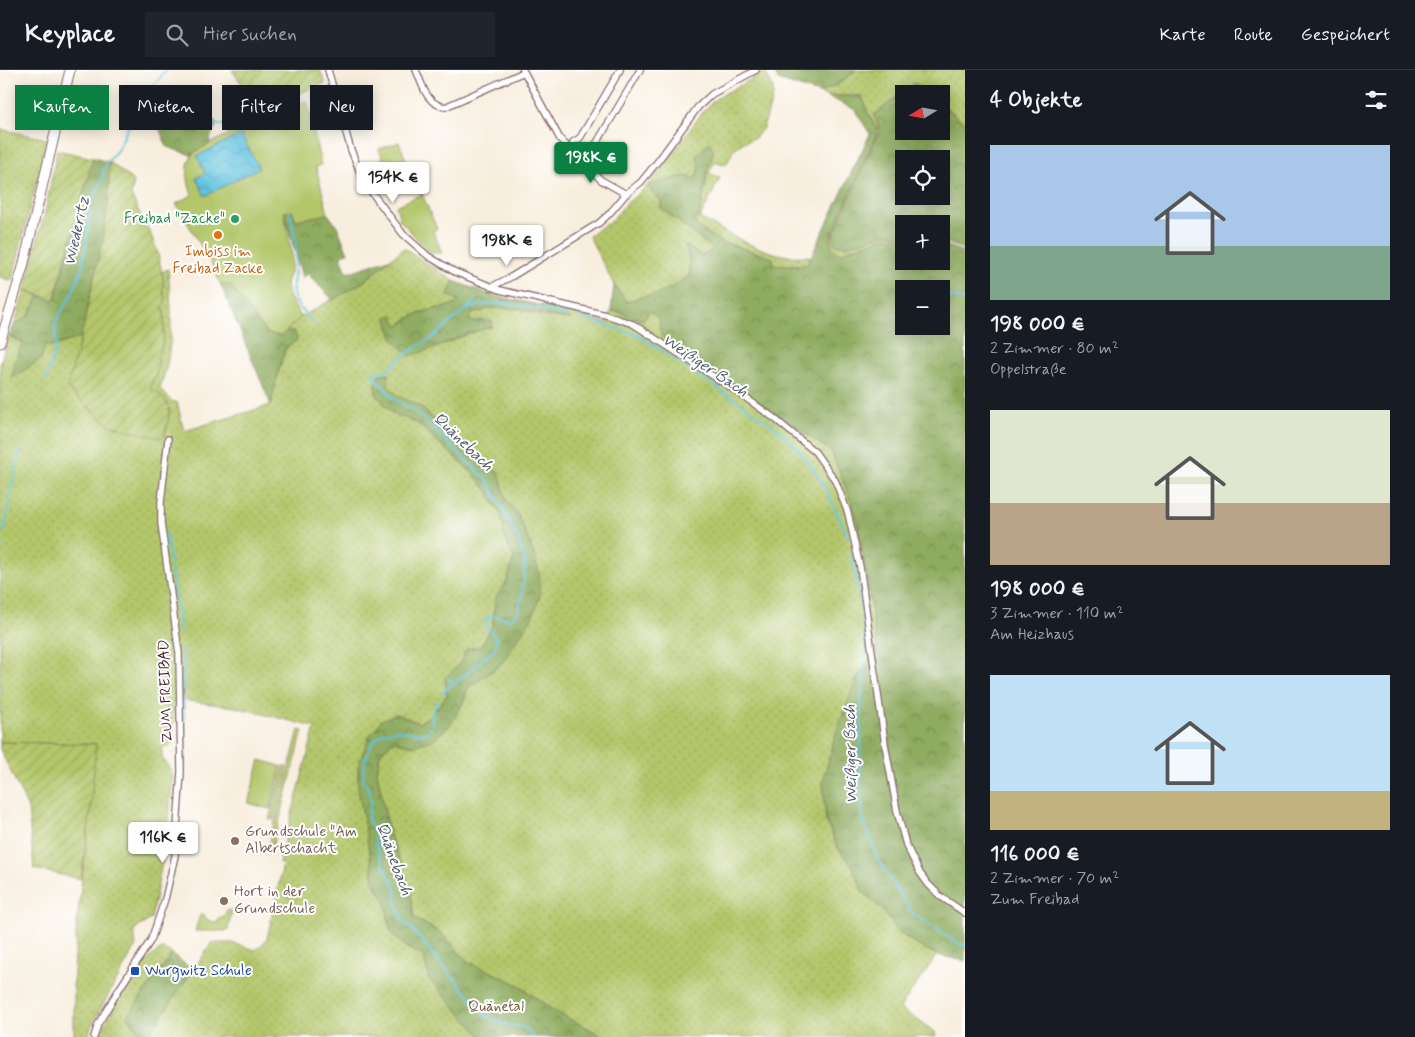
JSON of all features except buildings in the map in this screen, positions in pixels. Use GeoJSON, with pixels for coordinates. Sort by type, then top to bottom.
{"type":"FeatureCollection","features":[{"type":"Feature","properties":{"kind":"main road"},"geometry":{"type":"LineString","coordinates":[[0,343],[23,266],[70,70]]}},
{"type":"Feature","properties":{"kind":"street"},"geometry":{"type":"LineString","coordinates":[[328,70],[351,150],[361,176],[403,234],[436,262],[492,287],[541,301],[606,315],[633,324],[736,391],[774,418],[815,452],[835,480],[848,513],[863,584],[885,744],[897,811],[906,845],[920,873],[928,884],[940,896],[965,913]]}},
{"type":"Feature","properties":{"kind":"street"},"geometry":{"type":"LineString","coordinates":[[416,70],[432,103],[436,106],[445,107],[523,71],[560,139],[601,180],[626,194]]}},
{"type":"Feature","properties":{"kind":"street"},"geometry":{"type":"LineString","coordinates":[[572,149],[572,142],[580,138],[620,70]]}},
{"type":"Feature","properties":{"kind":"street"},"geometry":{"type":"LineString","coordinates":[[579,156],[584,156],[592,151],[640,70]]}},
{"type":"Feature","properties":{"kind":"street"},"geometry":{"type":"LineString","coordinates":[[492,287],[599,223],[626,194],[641,182],[698,107],[719,89],[756,70]]}},
{"type":"Feature","properties":{"kind":"street","name":"ZUM FREIBAD"},"geometry":{"type":"LineString","coordinates":[[94,1037],[98,1024],[118,990],[152,940],[176,856],[181,781],[179,652],[160,502],[168,439]]}},
{"type":"Feature","properties":{"kind":"green space"},"geometry":{"type":"Polygon","coordinates":[[[232,70],[320,70],[325,83],[310,85],[310,89],[300,93],[300,85],[242,85],[232,70]]]}},
{"type":"Feature","properties":{"kind":"green space"},"geometry":{"type":"Polygon","coordinates":[[[774,70],[855,70],[837,85],[819,93],[778,80],[774,70]]]}},
{"type":"Feature","properties":{"kind":"green space"},"geometry":{"type":"Polygon","coordinates":[[[855,70],[965,70],[965,123],[950,111],[950,85],[918,85],[915,83],[912,85],[895,85],[895,99],[874,115],[880,130],[833,235],[846,246],[886,234],[895,235],[895,238],[886,237],[839,253],[831,247],[831,235],[877,130],[862,96],[826,96],[819,93],[837,85],[855,70]]]}},
{"type":"Feature","properties":{"kind":"green space"},"geometry":{"type":"Polygon","coordinates":[[[765,72],[773,88],[773,97],[763,128],[755,138],[744,142],[734,149],[726,165],[715,161],[709,173],[720,178],[700,218],[740,240],[772,253],[785,256],[810,256],[807,265],[773,265],[773,258],[719,241],[697,226],[694,219],[705,193],[707,172],[714,150],[700,168],[696,178],[682,177],[671,179],[651,192],[661,200],[661,208],[714,249],[702,257],[686,246],[690,275],[673,287],[660,293],[627,302],[614,285],[589,236],[613,219],[625,205],[645,188],[705,109],[718,97],[765,72]]]}},
{"type":"Feature","properties":{"kind":"green space"},"geometry":{"type":"Polygon","coordinates":[[[826,96],[862,96],[877,130],[831,235],[831,247],[839,253],[886,237],[895,238],[895,270],[950,270],[950,247],[965,253],[965,961],[937,955],[898,932],[883,910],[862,891],[853,867],[839,850],[826,821],[823,781],[837,730],[857,678],[877,650],[868,583],[855,511],[831,451],[661,336],[659,319],[650,311],[643,320],[611,310],[614,285],[627,302],[655,295],[673,287],[690,275],[689,259],[685,245],[702,256],[713,249],[661,208],[661,200],[651,192],[648,185],[684,176],[695,178],[700,168],[696,156],[709,142],[714,150],[707,172],[699,218],[694,219],[697,226],[719,241],[773,258],[773,265],[807,265],[870,134],[854,109],[826,96]]]}},
{"type":"Feature","properties":{"kind":"green space"},"geometry":{"type":"Polygon","coordinates":[[[895,99],[895,140],[950,140],[950,111],[965,123],[965,250],[950,244],[950,215],[895,215],[895,235],[886,234],[846,246],[835,245],[833,235],[880,130],[874,115],[895,99]]]}},
{"type":"Feature","properties":{"kind":"green space","name":"Freibad \"Zacke\""},"geometry":{"type":"Polygon","coordinates":[[[307,101],[310,115],[310,130],[313,130],[321,165],[316,167],[328,214],[296,220],[292,211],[284,212],[292,255],[291,270],[286,283],[290,298],[301,317],[281,336],[267,333],[230,285],[220,283],[210,261],[176,204],[192,195],[188,178],[188,167],[189,161],[195,152],[236,130],[300,130],[300,103],[307,101]]]}},
{"type":"Feature","properties":{"kind":"green space"},"geometry":{"type":"Polygon","coordinates":[[[212,120],[217,124],[211,135],[210,143],[191,155],[167,147],[160,130],[212,130],[212,120]]]}},
{"type":"Feature","properties":{"kind":"green space"},"geometry":{"type":"Polygon","coordinates":[[[0,129],[47,139],[12,281],[0,277],[0,129]]]}},
{"type":"Feature","properties":{"kind":"green space"},"geometry":{"type":"Polygon","coordinates":[[[399,142],[415,183],[395,191],[379,149],[399,142]]]}},
{"type":"Feature","properties":{"kind":"green space"},"geometry":{"type":"Polygon","coordinates":[[[57,150],[93,158],[54,300],[25,290],[45,213],[57,150]]]}},
{"type":"Feature","properties":{"kind":"green space"},"geometry":{"type":"Polygon","coordinates":[[[93,158],[110,162],[108,205],[103,238],[81,337],[51,347],[46,343],[41,359],[11,379],[16,359],[23,343],[9,336],[14,326],[29,315],[39,296],[55,300],[93,158]]]}},
{"type":"Feature","properties":{"kind":"green space"},"geometry":{"type":"Polygon","coordinates":[[[110,162],[134,183],[131,195],[157,249],[161,268],[165,300],[162,308],[164,311],[164,336],[159,354],[155,358],[159,359],[151,390],[158,393],[164,399],[169,407],[169,412],[164,437],[159,438],[109,425],[67,388],[81,337],[103,238],[108,205],[110,162]]]}},
{"type":"Feature","properties":{"kind":"green space"},"geometry":{"type":"Polygon","coordinates":[[[422,194],[437,229],[433,231],[442,253],[430,253],[400,220],[396,206],[422,194]]]}},
{"type":"Feature","properties":{"kind":"green space"},"geometry":{"type":"Polygon","coordinates":[[[292,211],[296,220],[328,214],[337,226],[348,253],[341,255],[347,273],[392,258],[363,282],[333,300],[308,274],[302,277],[284,212],[292,211]]]}},
{"type":"Feature","properties":{"kind":"green space"},"geometry":{"type":"Polygon","coordinates":[[[404,248],[454,281],[448,295],[458,300],[457,304],[418,314],[404,321],[399,326],[394,320],[389,328],[433,349],[478,330],[492,327],[481,320],[475,322],[469,320],[471,314],[491,308],[520,309],[539,315],[571,319],[566,311],[608,323],[611,310],[643,320],[650,311],[659,319],[661,336],[831,451],[855,511],[868,583],[877,650],[857,678],[837,730],[823,781],[826,821],[839,850],[853,867],[862,891],[883,910],[898,932],[937,955],[900,1008],[935,1032],[936,1037],[605,1037],[554,1011],[517,984],[467,961],[441,933],[414,918],[410,887],[389,832],[377,772],[380,753],[393,741],[414,746],[463,703],[468,688],[516,639],[532,618],[534,554],[518,515],[506,500],[499,472],[480,465],[466,449],[420,406],[398,396],[388,385],[389,373],[379,375],[392,413],[417,423],[473,474],[487,490],[501,515],[505,539],[514,557],[507,581],[495,599],[493,624],[481,647],[467,649],[460,663],[445,678],[447,695],[432,714],[419,723],[396,714],[382,720],[370,735],[370,856],[375,885],[385,899],[391,933],[407,948],[424,956],[429,979],[482,1037],[282,1037],[276,1035],[278,1037],[147,1037],[212,943],[232,943],[256,950],[267,939],[283,864],[279,863],[315,727],[235,707],[174,699],[173,739],[170,745],[162,749],[162,758],[170,767],[173,777],[167,838],[151,919],[134,930],[136,946],[92,1024],[88,1037],[74,1037],[73,988],[77,920],[91,807],[96,744],[0,742],[0,364],[9,336],[23,342],[16,359],[46,343],[51,347],[81,337],[67,388],[165,437],[170,410],[151,390],[159,359],[154,359],[161,349],[164,336],[164,311],[162,308],[165,300],[162,288],[164,286],[162,272],[168,269],[171,325],[170,348],[160,389],[173,402],[177,402],[184,431],[271,405],[277,376],[290,340],[295,332],[286,331],[301,317],[363,282],[404,248]]]}},
{"type":"Feature","properties":{"kind":"green space"},"geometry":{"type":"Polygon","coordinates":[[[454,281],[491,295],[566,311],[571,319],[539,315],[520,309],[491,308],[472,314],[469,320],[475,322],[481,320],[492,321],[492,327],[410,356],[394,340],[386,317],[394,315],[394,320],[399,326],[418,314],[457,304],[458,300],[448,295],[454,281]]]}},
{"type":"Feature","properties":{"kind":"green space"},"geometry":{"type":"Polygon","coordinates":[[[220,283],[230,285],[267,333],[280,336],[286,331],[295,332],[297,340],[285,348],[271,405],[220,283]]]}},
{"type":"Feature","properties":{"kind":"green space"},"geometry":{"type":"Polygon","coordinates":[[[25,290],[39,296],[29,315],[14,326],[25,290]]]}},
{"type":"Feature","properties":{"kind":"green space","name":"Quänetal"},"geometry":{"type":"Polygon","coordinates":[[[389,373],[388,385],[398,396],[419,406],[466,449],[480,465],[499,472],[506,500],[518,515],[534,554],[539,573],[540,596],[532,618],[500,665],[468,688],[463,703],[450,725],[434,739],[414,746],[393,741],[380,753],[377,772],[389,832],[410,887],[414,918],[441,933],[467,961],[517,984],[554,1011],[605,1037],[482,1037],[429,979],[424,956],[407,948],[391,933],[385,899],[375,885],[358,787],[358,766],[370,735],[377,728],[381,720],[396,714],[419,723],[432,714],[447,695],[445,678],[460,663],[467,649],[481,646],[493,624],[495,599],[507,581],[514,557],[505,539],[501,515],[487,490],[473,474],[417,423],[392,413],[376,394],[375,386],[379,375],[389,373]]]}},
{"type":"Feature","properties":{"kind":"green space"},"geometry":{"type":"Polygon","coordinates":[[[299,730],[303,731],[272,848],[268,847],[299,730]]]}},
{"type":"Feature","properties":{"kind":"green space"},"geometry":{"type":"Polygon","coordinates":[[[0,742],[96,744],[91,807],[81,879],[34,869],[28,808],[0,749],[0,742]]]}},
{"type":"Feature","properties":{"kind":"green space"},"geometry":{"type":"Polygon","coordinates":[[[260,760],[281,766],[270,809],[248,803],[260,760]]]}},
{"type":"Feature","properties":{"kind":"green space"},"geometry":{"type":"Polygon","coordinates":[[[283,766],[287,767],[273,820],[269,819],[283,766]]]}},
{"type":"Feature","properties":{"kind":"green space"},"geometry":{"type":"Polygon","coordinates":[[[227,910],[232,911],[226,931],[195,931],[200,915],[205,916],[207,920],[217,923],[219,919],[224,917],[227,910]]]}},
{"type":"Feature","properties":{"kind":"green space"},"geometry":{"type":"Polygon","coordinates":[[[163,948],[172,954],[127,1017],[143,1037],[100,1037],[111,1012],[133,976],[142,965],[163,948]]]}},
{"type":"Feature","properties":{"kind":"green space"},"geometry":{"type":"Polygon","coordinates":[[[172,954],[193,970],[147,1037],[143,1037],[127,1017],[172,954]]]}},
{"type":"Feature","properties":{"kind":"water"},"geometry":{"type":"Polygon","coordinates":[[[241,134],[259,168],[205,196],[196,178],[205,173],[197,156],[241,134]]]}},
{"type":"Feature","properties":{"kind":"waterway","name":"Wiederitz"},"geometry":{"type":"LineString","coordinates":[[45,380],[56,349],[55,326],[71,296],[82,269],[90,219],[90,206],[103,177],[103,168],[118,149],[135,113],[151,94],[154,85],[166,70]]}},
{"type":"Feature","properties":{"kind":"waterway","name":"Quänebach"},"geometry":{"type":"LineString","coordinates":[[212,125],[222,125]]}},
{"type":"Feature","properties":{"kind":"waterway","name":"Quänebach"},"geometry":{"type":"LineString","coordinates":[[290,212],[296,245],[293,296],[303,312],[314,323]]}},
{"type":"Feature","properties":{"kind":"waterway"},"geometry":{"type":"LineString","coordinates":[[950,296],[965,300]]}},
{"type":"Feature","properties":{"kind":"waterway","name":"Weißiger Bach"},"geometry":{"type":"LineString","coordinates":[[466,309],[475,300]]}},
{"type":"Feature","properties":{"kind":"waterway","name":"Weißiger Bach"},"geometry":{"type":"LineString","coordinates":[[372,374],[389,369],[407,353],[437,334],[462,312],[478,306],[491,303],[518,304],[569,316]]}},
{"type":"Feature","properties":{"kind":"waterway","name":"Weißiger Bach"},"geometry":{"type":"LineString","coordinates":[[578,317],[638,335],[773,425],[811,465],[826,489],[848,537]]}},
{"type":"Feature","properties":{"kind":"waterway","name":"Quänebach"},"geometry":{"type":"LineString","coordinates":[[373,375],[394,399],[416,412],[488,481],[518,538],[525,563],[522,599],[517,614],[511,619],[492,616],[486,618],[486,627],[497,639],[495,649],[443,693]]}},
{"type":"Feature","properties":{"kind":"waterway","name":"Wiederitz"},"geometry":{"type":"LineString","coordinates":[[4,531],[20,450]]}},
{"type":"Feature","properties":{"kind":"waterway"},"geometry":{"type":"LineString","coordinates":[[166,533],[180,633]]}},
{"type":"Feature","properties":{"kind":"waterway","name":"Wiederitz"},"geometry":{"type":"LineString","coordinates":[[0,549],[2,542]]}},
{"type":"Feature","properties":{"kind":"waterway","name":"Weißiger Bach"},"geometry":{"type":"LineString","coordinates":[[851,552],[861,603],[866,652],[861,700],[860,786],[863,819],[878,860],[913,914],[961,945],[965,944]]}},
{"type":"Feature","properties":{"kind":"waterway"},"geometry":{"type":"LineString","coordinates":[[183,650],[185,765]]}},
{"type":"Feature","properties":{"kind":"waterway"},"geometry":{"type":"LineString","coordinates":[[447,678],[455,683]]}},
{"type":"Feature","properties":{"kind":"waterway","name":"Quänebach"},"geometry":{"type":"LineString","coordinates":[[438,701],[432,713],[432,726],[427,733],[397,730],[383,733],[372,743],[365,760],[363,780],[369,790],[371,801],[368,819],[375,833],[376,846],[385,869],[395,885],[397,907],[402,920],[411,928],[486,1016],[505,1024],[526,1028],[533,1037]]}},
{"type":"Feature","properties":{"kind":"place","name":"Freibad \"Zacke\""},"geometry":{"type":"Point","coordinates":[235,219]}},
{"type":"Feature","properties":{"kind":"place","name":"Imbiss im Freibad Zacke"},"geometry":{"type":"Point","coordinates":[218,235]}},
{"type":"Feature","properties":{"kind":"place","name":"Grundschule \"Am Albertschacht"},"geometry":{"type":"Point","coordinates":[235,841]}},
{"type":"Feature","properties":{"kind":"place","name":"Hort in der Grundschule"},"geometry":{"type":"Point","coordinates":[224,901]}},
{"type":"Feature","properties":{"kind":"place","name":"Wurgwitz Schule"},"geometry":{"type":"Point","coordinates":[135,971]}}]}
